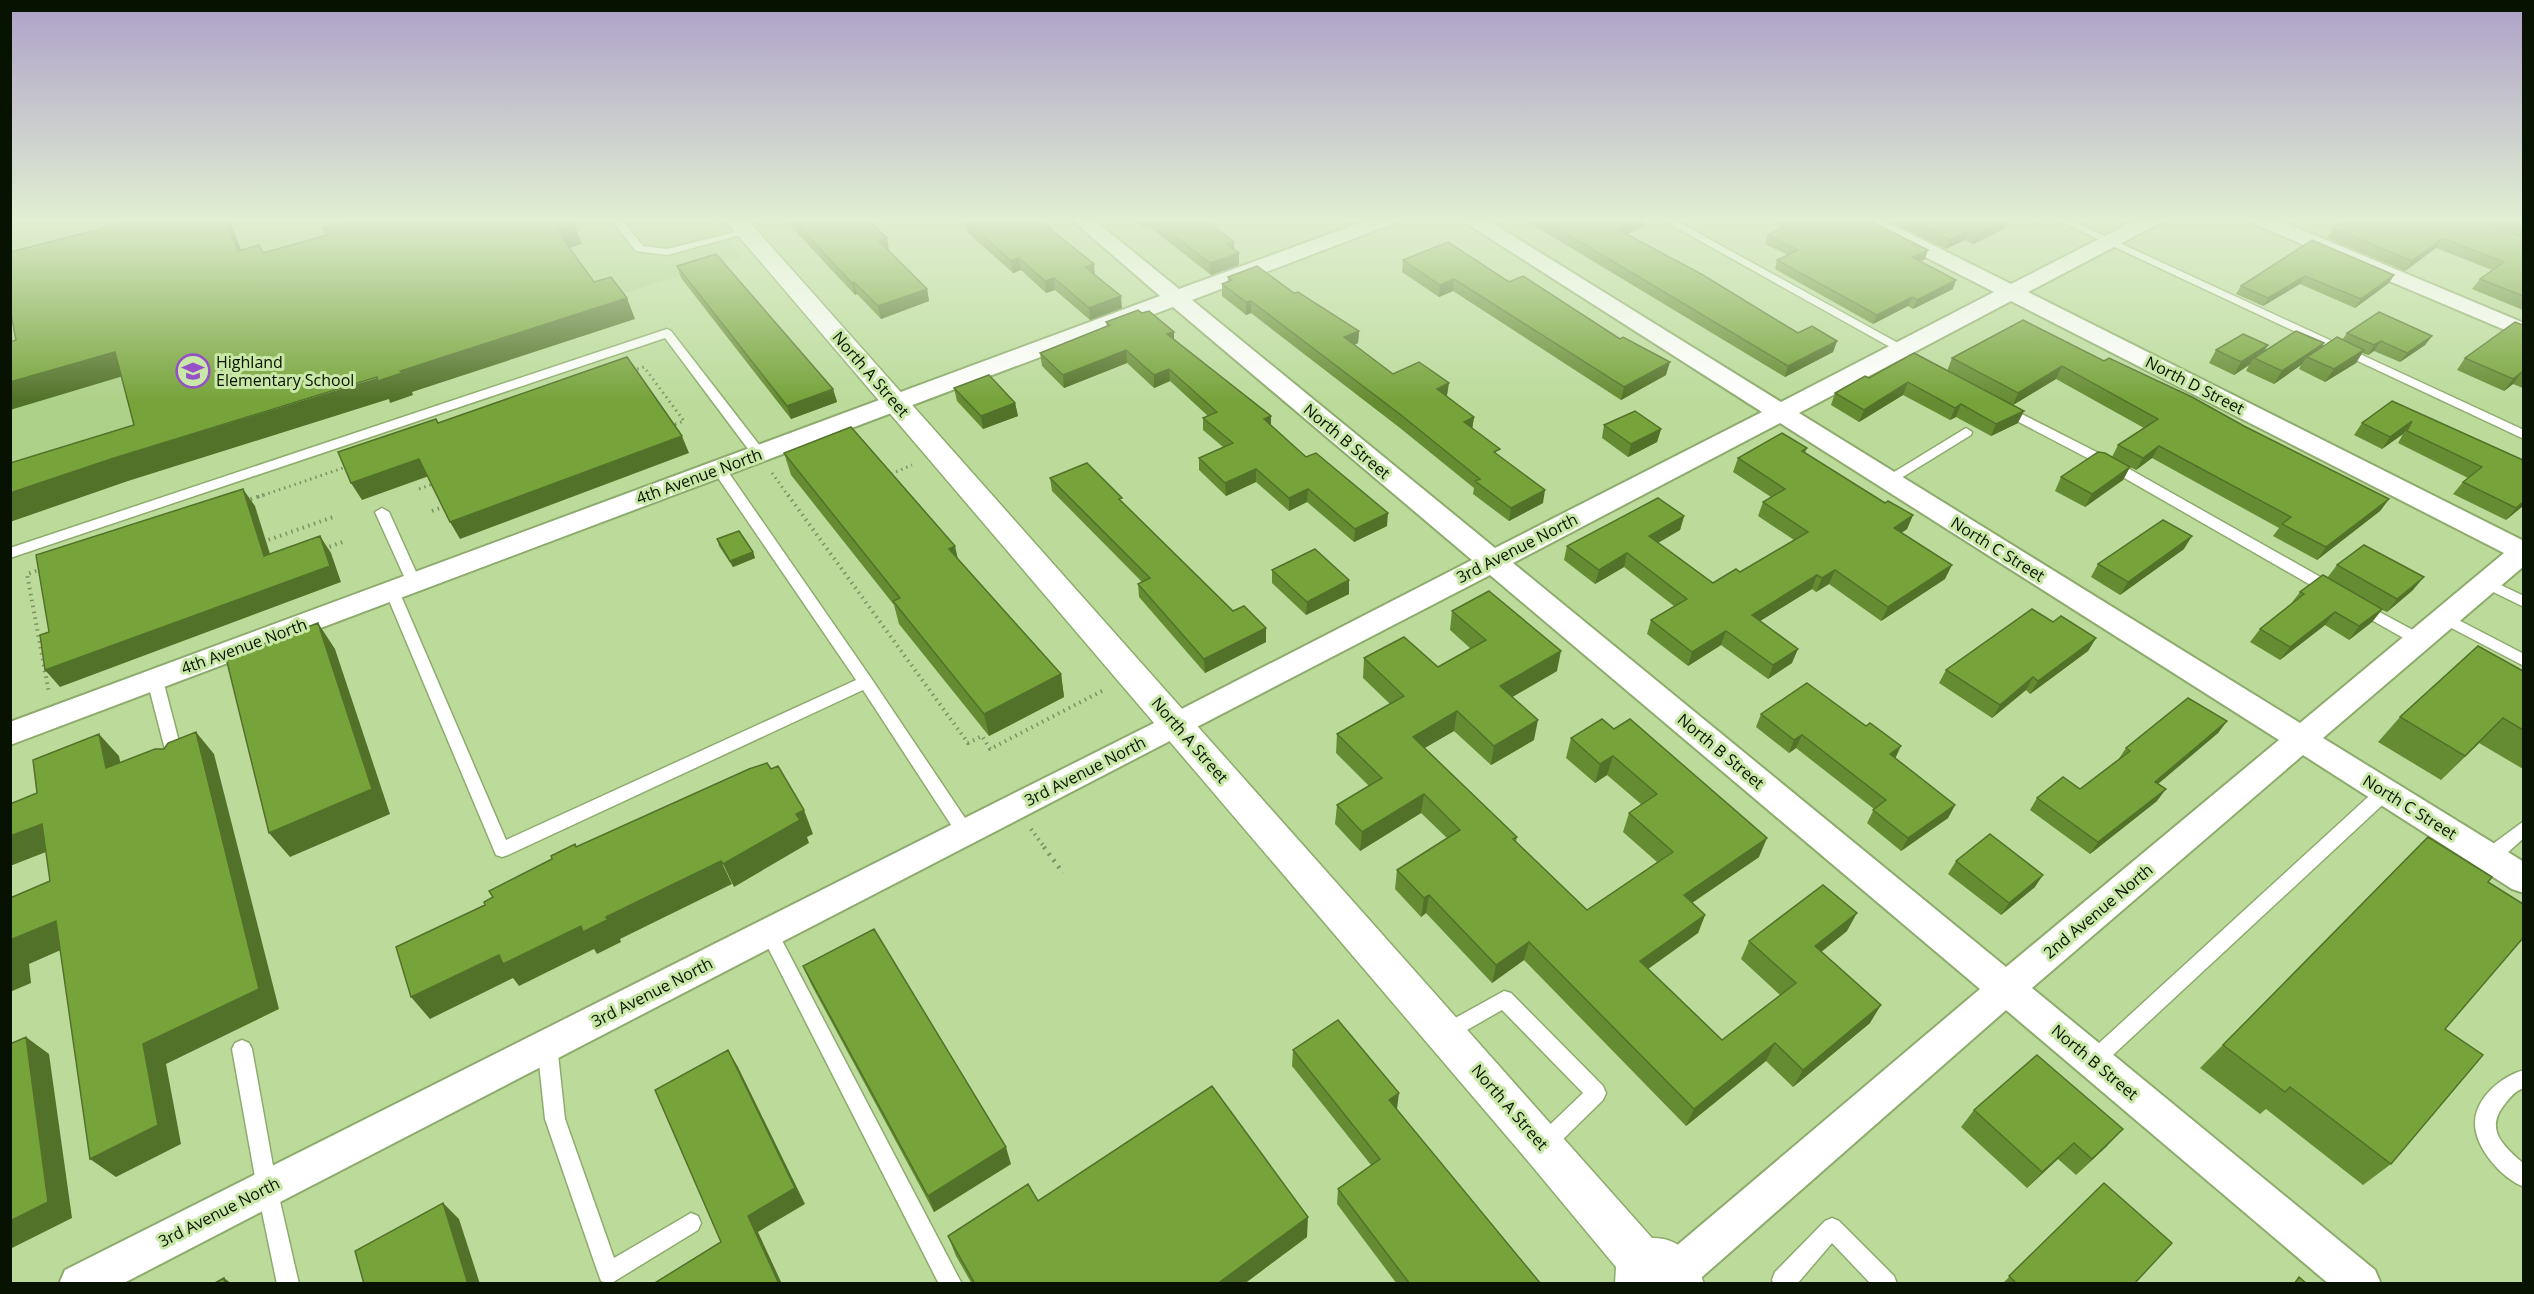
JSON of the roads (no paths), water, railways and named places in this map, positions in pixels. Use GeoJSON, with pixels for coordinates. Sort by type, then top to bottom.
{"type":"FeatureCollection","features":[{"type":"Feature","properties":{"kind":"street","name":"North A Street"},"geometry":{"type":"LineString","coordinates":[[788,279],[1659,1276]]}},
{"type":"Feature","properties":{"kind":"street","name":"North B Street"},"geometry":{"type":"LineString","coordinates":[[1154,279],[2361,1284]]}},
{"type":"Feature","properties":{"kind":"street","name":"4th Avenue North"},"geometry":{"type":"LineString","coordinates":[[10,734],[403,587],[723,474],[759,454],[1226,279]]}},
{"type":"Feature","properties":{"kind":"street","name":"North C Street"},"geometry":{"type":"LineString","coordinates":[[1569,279],[2523,879]]}},
{"type":"Feature","properties":{"kind":"street","name":"North D Street"},"geometry":{"type":"LineString","coordinates":[[1986,279],[2523,552]]}},
{"type":"Feature","properties":{"kind":"street","name":"3rd Avenue North"},"geometry":{"type":"LineString","coordinates":[[79,1284],[1177,725],[1780,412],[1904,353],[2035,279]]}},
{"type":"Feature","properties":{"kind":"street"},"geometry":{"type":"LineString","coordinates":[[2401,279],[2523,331]]}},
{"type":"Feature","properties":{"kind":"street","name":"2nd Avenue North"},"geometry":{"type":"LineString","coordinates":[[1659,1276],[2006,988],[2523,552]]}},
{"type":"Feature","properties":{"kind":"lane"},"geometry":{"type":"LineString","coordinates":[[1773,279],[1904,353]]}},
{"type":"Feature","properties":{"kind":"lane"},"geometry":{"type":"LineString","coordinates":[[2188,279],[2523,435]]}},
{"type":"Feature","properties":{"kind":"lane"},"geometry":{"type":"LineString","coordinates":[[10,553],[667,333],[759,454]]}},
{"type":"Feature","properties":{"kind":"lane"},"geometry":{"type":"LineString","coordinates":[[1993,403],[2119,469],[2420,640]]}},
{"type":"Feature","properties":{"kind":"lane"},"geometry":{"type":"LineString","coordinates":[[1888,480],[1966,432]]}},
{"type":"Feature","properties":{"kind":"lane"},"geometry":{"type":"LineString","coordinates":[[723,474],[866,682],[965,832]]}},
{"type":"Feature","properties":{"kind":"lane"},"geometry":{"type":"LineString","coordinates":[[382,512],[403,587],[502,850],[866,682]]}},
{"type":"Feature","properties":{"kind":"lane"},"geometry":{"type":"LineString","coordinates":[[2486,583],[2523,602]]}},
{"type":"Feature","properties":{"kind":"lane"},"geometry":{"type":"LineString","coordinates":[[2445,618],[2523,661]]}},
{"type":"Feature","properties":{"kind":"lane"},"geometry":{"type":"LineString","coordinates":[[154,680],[177,764]]}},
{"type":"Feature","properties":{"kind":"lane"},"geometry":{"type":"LineString","coordinates":[[2093,1060],[2385,792]]}},
{"type":"Feature","properties":{"kind":"lane"},"geometry":{"type":"LineString","coordinates":[[2488,857],[2523,828]]}},
{"type":"Feature","properties":{"kind":"lane"},"geometry":{"type":"LineString","coordinates":[[769,933],[951,1284]]}},
{"type":"Feature","properties":{"kind":"lane"},"geometry":{"type":"LineString","coordinates":[[1446,1034],[1504,999],[1596,1094],[1543,1145]]}},
{"type":"Feature","properties":{"kind":"lane"},"geometry":{"type":"LineString","coordinates":[[547,1046],[555,1119],[609,1273],[691,1223]]}},
{"type":"Feature","properties":{"kind":"lane"},"geometry":{"type":"LineString","coordinates":[[242,1049],[267,1188],[288,1284]]}},
{"type":"Feature","properties":{"kind":"lane"},"geometry":{"type":"LineString","coordinates":[[2523,1079],[2510,1082],[2487,1111],[2486,1123],[2497,1153],[2523,1177]]}},
{"type":"Feature","properties":{"kind":"lane"},"geometry":{"type":"LineString","coordinates":[[1786,1284],[1783,1280],[1832,1228],[1886,1284]]}},
{"type":"Feature","properties":{"kind":"place","name":"Highland Elementary School"},"geometry":{"type":"Point","coordinates":[193,371]}}]}
